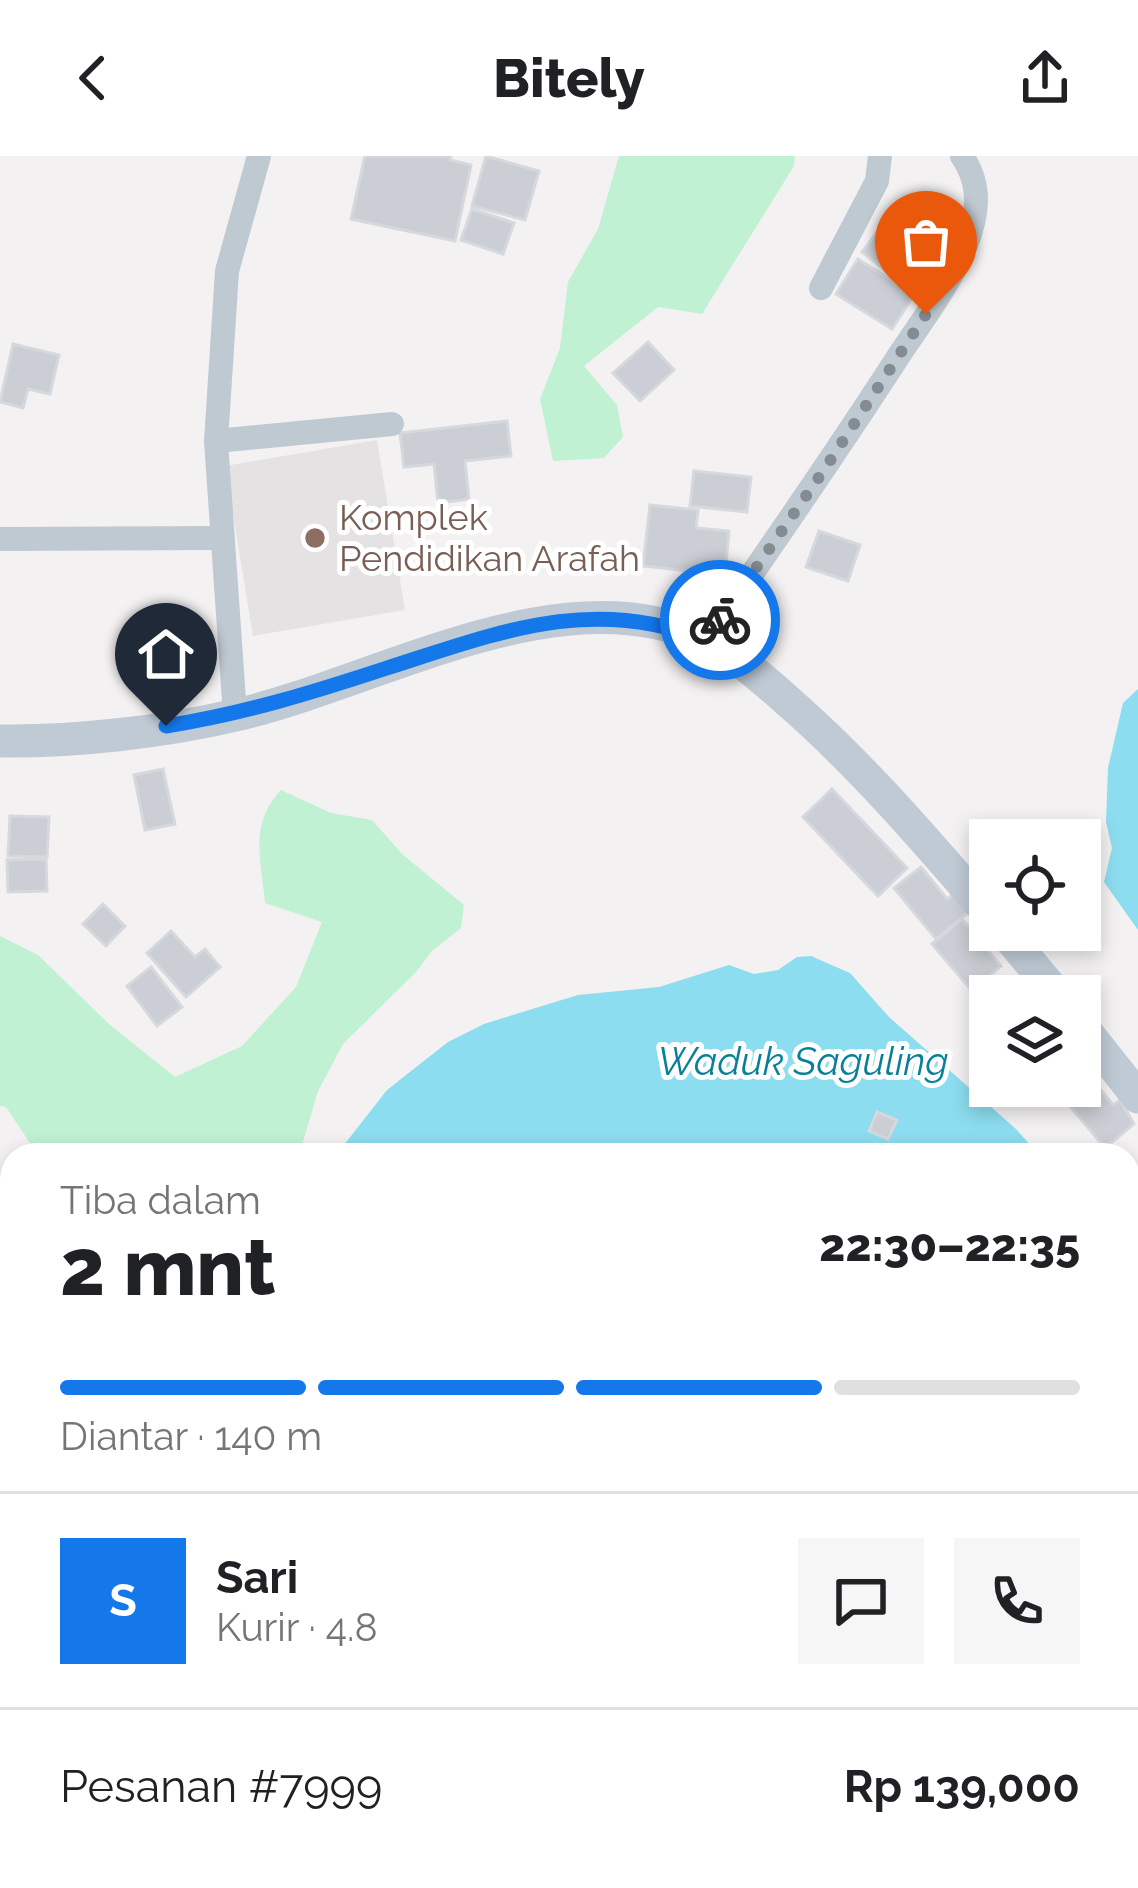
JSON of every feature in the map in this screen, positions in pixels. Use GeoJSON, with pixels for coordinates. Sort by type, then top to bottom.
{"type":"FeatureCollection","features":[{"type":"Feature","properties":{"kind":"main road"},"geometry":{"type":"LineString","coordinates":[[0,741],[132,731],[235,716],[503,630],[557,619],[614,618],[677,628],[706,640],[757,674],[828,737],[969,892]]}},
{"type":"Feature","properties":{"kind":"main road"},"geometry":{"type":"LineString","coordinates":[[1020,951],[1040,975]]}},
{"type":"Feature","properties":{"kind":"main road"},"geometry":{"type":"LineString","coordinates":[[1101,1050],[1138,1097]]}},
{"type":"Feature","properties":{"kind":"street"},"geometry":{"type":"LineString","coordinates":[[235,716],[216,441],[227,271],[259,156]]}},
{"type":"Feature","properties":{"kind":"street"},"geometry":{"type":"LineString","coordinates":[[821,288],[877,181],[880,156]]}},
{"type":"Feature","properties":{"kind":"street"},"geometry":{"type":"LineString","coordinates":[[706,640],[951,274],[970,233],[977,190],[962,156]]}},
{"type":"Feature","properties":{"kind":"street"},"geometry":{"type":"LineString","coordinates":[[216,441],[392,424]]}},
{"type":"Feature","properties":{"kind":"street"},"geometry":{"type":"LineString","coordinates":[[0,539],[222,538]]}},
{"type":"Feature","properties":{"kind":"shaded area","name":"Komplek Pendidikan Arafah"},"geometry":{"type":"Polygon","coordinates":[[[377,440],[405,610],[253,636],[225,466],[377,440]]]}},
{"type":"Feature","properties":{"kind":"green space"},"geometry":{"type":"Polygon","coordinates":[[[619,156],[795,156],[794,166],[702,314],[658,307],[584,366],[617,405],[623,437],[604,458],[553,461],[540,399],[560,348],[568,282],[598,229],[619,156]]]}},
{"type":"Feature","properties":{"kind":"green space"},"geometry":{"type":"Polygon","coordinates":[[[281,790],[331,813],[372,820],[402,854],[464,905],[461,928],[432,951],[343,1044],[318,1091],[303,1143],[30,1143],[6,1107],[0,1106],[0,936],[38,955],[109,1024],[175,1077],[242,1046],[296,987],[322,922],[265,903],[261,829],[281,790]]]}},
{"type":"Feature","properties":{"kind":"water"},"geometry":{"type":"Polygon","coordinates":[[[1138,689],[1138,930],[1104,882],[1112,848],[1106,822],[1108,768],[1123,703],[1138,689]]]}},
{"type":"Feature","properties":{"kind":"water","name":"Waduk Saguling"},"geometry":{"type":"Polygon","coordinates":[[[811,956],[850,973],[889,1017],[969,1088],[969,1107],[991,1107],[1028,1143],[345,1143],[387,1090],[448,1042],[484,1024],[578,995],[659,987],[729,965],[754,974],[778,970],[797,957],[811,956]]]}},
{"type":"Feature","properties":{"kind":"building"},"geometry":{"type":"Polygon","coordinates":[[[365,156],[451,156],[450,160],[471,165],[455,241],[351,219],[365,156]]]}},
{"type":"Feature","properties":{"kind":"building"},"geometry":{"type":"Polygon","coordinates":[[[486,156],[539,171],[525,220],[472,206],[486,156]]]}},
{"type":"Feature","properties":{"kind":"building"},"geometry":{"type":"Polygon","coordinates":[[[472,209],[514,223],[503,254],[461,240],[472,209]]]}},
{"type":"Feature","properties":{"kind":"building"},"geometry":{"type":"Polygon","coordinates":[[[882,226],[897,237],[901,231],[929,251],[924,258],[935,266],[915,293],[862,252],[882,226]]]}},
{"type":"Feature","properties":{"kind":"building"},"geometry":{"type":"Polygon","coordinates":[[[858,259],[914,295],[892,329],[836,294],[858,259]]]}},
{"type":"Feature","properties":{"kind":"building"},"geometry":{"type":"Polygon","coordinates":[[[648,342],[674,370],[640,401],[613,373],[648,342]]]}},
{"type":"Feature","properties":{"kind":"building"},"geometry":{"type":"Polygon","coordinates":[[[13,344],[59,355],[50,394],[28,389],[23,408],[0,402],[13,344]]]}},
{"type":"Feature","properties":{"kind":"building"},"geometry":{"type":"Polygon","coordinates":[[[507,421],[511,456],[465,461],[469,499],[438,503],[434,464],[404,467],[400,433],[507,421]]]}},
{"type":"Feature","properties":{"kind":"building"},"geometry":{"type":"Polygon","coordinates":[[[694,471],[751,477],[747,512],[690,506],[694,471]]]}},
{"type":"Feature","properties":{"kind":"building"},"geometry":{"type":"Polygon","coordinates":[[[650,505],[698,510],[696,528],[729,531],[725,575],[643,566],[650,505]]]}},
{"type":"Feature","properties":{"kind":"building"},"geometry":{"type":"Polygon","coordinates":[[[819,531],[860,545],[848,581],[806,567],[819,531]]]}},
{"type":"Feature","properties":{"kind":"building"},"geometry":{"type":"Polygon","coordinates":[[[163,769],[175,824],[145,830],[134,775],[163,769]]]}},
{"type":"Feature","properties":{"kind":"building"},"geometry":{"type":"Polygon","coordinates":[[[832,789],[907,868],[878,896],[803,817],[832,789]]]}},
{"type":"Feature","properties":{"kind":"building"},"geometry":{"type":"Polygon","coordinates":[[[10,816],[49,817],[47,857],[8,856],[10,816]]]}},
{"type":"Feature","properties":{"kind":"building"},"geometry":{"type":"Polygon","coordinates":[[[46,859],[47,891],[8,892],[7,860],[46,859]]]}},
{"type":"Feature","properties":{"kind":"building"},"geometry":{"type":"Polygon","coordinates":[[[921,867],[947,899],[954,894],[969,912],[936,939],[894,888],[921,867]]]}},
{"type":"Feature","properties":{"kind":"building"},"geometry":{"type":"Polygon","coordinates":[[[103,904],[125,926],[106,946],[83,924],[103,904]]]}},
{"type":"Feature","properties":{"kind":"building"},"geometry":{"type":"Polygon","coordinates":[[[962,919],[969,927],[969,951],[989,951],[1001,966],[991,975],[969,975],[969,987],[932,944],[962,919]]]}},
{"type":"Feature","properties":{"kind":"building"},"geometry":{"type":"Polygon","coordinates":[[[171,931],[195,957],[205,949],[220,967],[186,997],[147,953],[171,931]]]}},
{"type":"Feature","properties":{"kind":"building"},"geometry":{"type":"Polygon","coordinates":[[[151,967],[182,1007],[157,1026],[127,986],[151,967]]]}},
{"type":"Feature","properties":{"kind":"building"},"geometry":{"type":"Polygon","coordinates":[[[1101,1090],[1113,1105],[1120,1100],[1134,1124],[1111,1143],[1101,1143],[1071,1107],[1101,1107],[1101,1090]]]}},
{"type":"Feature","properties":{"kind":"building"},"geometry":{"type":"Polygon","coordinates":[[[877,1112],[897,1120],[888,1139],[869,1131],[877,1112]]]}},
{"type":"Feature","properties":{"kind":"way so far"},"geometry":{"type":"LineString","coordinates":[[720,620],[926,314]]}},
{"type":"Feature","properties":{"kind":"place","name":"Komplek Pendidikan Arafah"},"geometry":{"type":"Point","coordinates":[315,538]}},
{"type":"Feature","properties":{"kind":"route"},"geometry":{"type":"LineString","coordinates":[[166,726],[235,716],[503,630],[557,619],[614,618],[677,628],[706,640],[720,620]]}}]}
